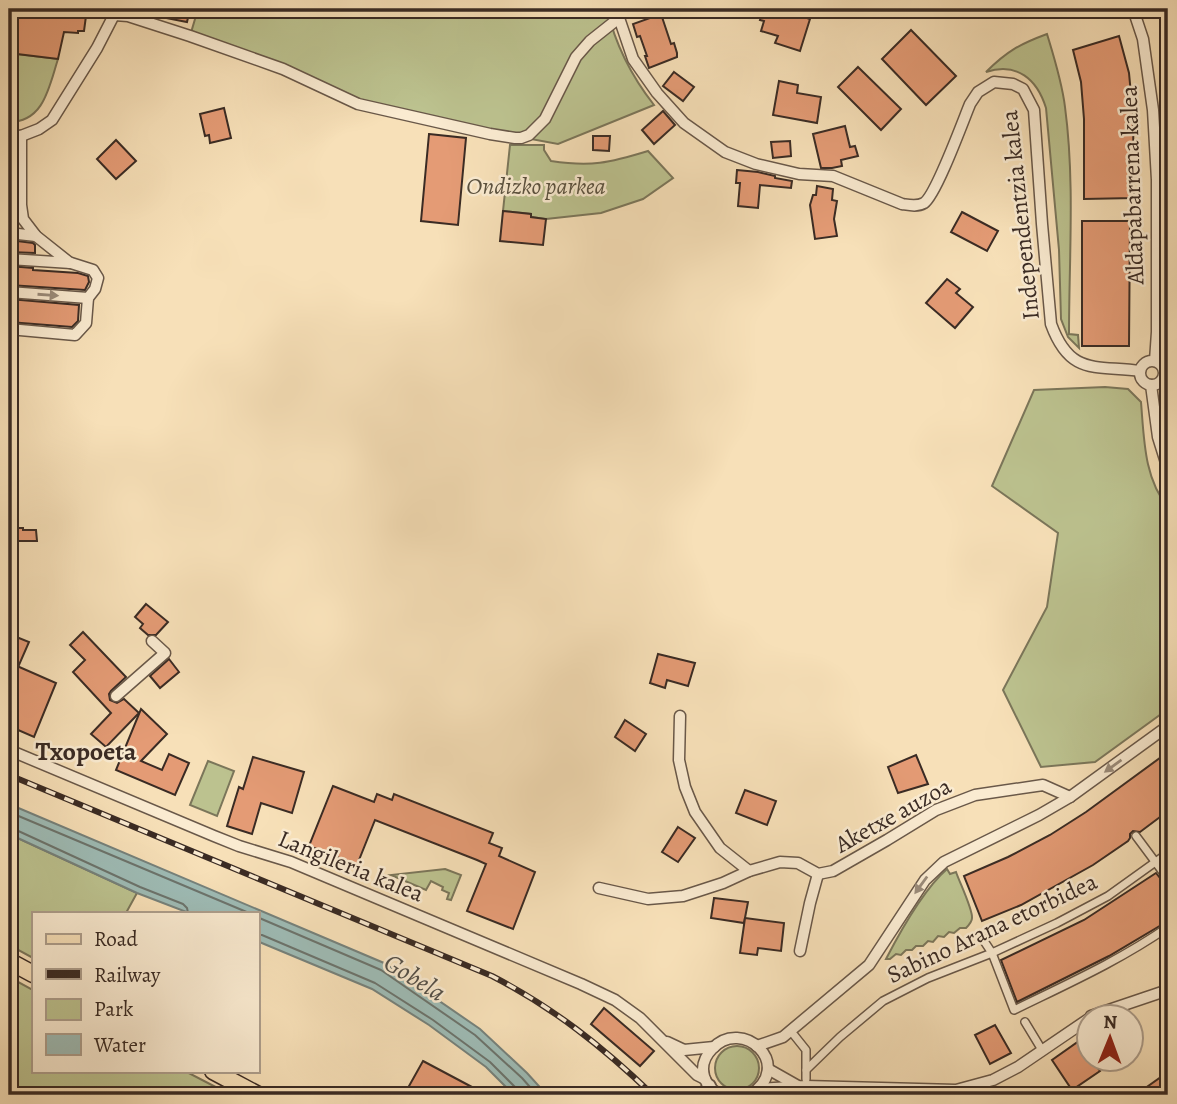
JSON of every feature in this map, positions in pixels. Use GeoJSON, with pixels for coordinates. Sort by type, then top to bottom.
{"type":"FeatureCollection","features":[{"type":"Feature","properties":{"kind":"main road"},"geometry":{"type":"LineString","coordinates":[[9,961],[32,973]]}},
{"type":"Feature","properties":{"kind":"main road"},"geometry":{"type":"LineString","coordinates":[[215,1072],[258,1095]]}},
{"type":"Feature","properties":{"kind":"street"},"geometry":{"type":"LineString","coordinates":[[9,135],[21,136],[40,129],[51,120],[97,48],[114,15],[99,9]]}},
{"type":"Feature","properties":{"kind":"street","name":"Aldapabarrena kalea"},"geometry":{"type":"LineString","coordinates":[[1133,9],[1143,39],[1153,110],[1157,180],[1155,361]]}},
{"type":"Feature","properties":{"kind":"street","name":"Independentzia kalea"},"geometry":{"type":"LineString","coordinates":[[114,15],[128,16],[172,30],[283,69],[358,104],[521,138],[529,135],[545,119],[576,57],[618,13],[633,59],[657,93],[684,123],[725,152],[756,164],[799,174],[833,176],[902,204],[914,206],[923,204],[936,186],[970,104],[978,92],[994,82],[1013,84],[1023,89],[1034,110],[1051,324],[1057,339],[1077,362],[1095,368],[1140,371]]}},
{"type":"Feature","properties":{"kind":"street"},"geometry":{"type":"LineString","coordinates":[[21,136],[23,219],[36,236],[71,264]]}},
{"type":"Feature","properties":{"kind":"street"},"geometry":{"type":"LineString","coordinates":[[1155,151],[1168,151]]}},
{"type":"Feature","properties":{"kind":"street"},"geometry":{"type":"LineString","coordinates":[[9,166],[20,167]]}},
{"type":"Feature","properties":{"kind":"street"},"geometry":{"type":"LineString","coordinates":[[9,204],[21,205]]}},
{"type":"Feature","properties":{"kind":"street"},"geometry":{"type":"LineString","coordinates":[[9,233],[36,236]]}},
{"type":"Feature","properties":{"kind":"street"},"geometry":{"type":"LineString","coordinates":[[9,259],[71,264],[93,270],[98,278],[95,289],[88,298],[86,323],[75,335],[9,329]]}},
{"type":"Feature","properties":{"kind":"street"},"geometry":{"type":"LineString","coordinates":[[9,292],[88,298]]}},
{"type":"Feature","properties":{"kind":"street"},"geometry":{"type":"LineString","coordinates":[[1155,361],[1162,366],[1164,373],[1161,381],[1151,385],[1143,382],[1140,371],[1147,362],[1155,361]]}},
{"type":"Feature","properties":{"kind":"street"},"geometry":{"type":"LineString","coordinates":[[1151,385],[1158,437],[1168,469]]}},
{"type":"Feature","properties":{"kind":"street"},"geometry":{"type":"LineString","coordinates":[[116,696],[165,653],[152,640]]}},
{"type":"Feature","properties":{"kind":"street"},"geometry":{"type":"LineString","coordinates":[[680,716],[679,760],[685,787],[695,812],[720,848],[749,871]]}},
{"type":"Feature","properties":{"kind":"street"},"geometry":{"type":"LineString","coordinates":[[754,1092],[765,1080],[768,1069],[766,1057],[757,1046],[783,1037],[869,965],[913,896],[932,872],[953,857],[1070,797],[1168,726]]}},
{"type":"Feature","properties":{"kind":"street","name":"Langileria kalea"},"geometry":{"type":"LineString","coordinates":[[9,750],[214,836],[291,862],[615,1000],[665,1041],[706,1087],[720,1095]]}},
{"type":"Feature","properties":{"kind":"street","name":"Aketxe auzoa"},"geometry":{"type":"LineString","coordinates":[[598,887],[648,899],[683,896],[780,862],[798,863],[818,874],[833,872],[936,810],[975,795],[1043,785],[1070,797]]}},
{"type":"Feature","properties":{"kind":"street"},"geometry":{"type":"LineString","coordinates":[[1136,836],[1168,878]]}},
{"type":"Feature","properties":{"kind":"street","name":"Sabino Arana etorbidea"},"geometry":{"type":"LineString","coordinates":[[804,1079],[840,1037],[883,1001],[928,978],[992,953],[1057,923],[1108,896],[1168,853]]}},
{"type":"Feature","properties":{"kind":"street","name":"Aketxe auzoa"},"geometry":{"type":"LineString","coordinates":[[800,951],[818,874]]}},
{"type":"Feature","properties":{"kind":"street"},"geometry":{"type":"LineString","coordinates":[[980,934],[992,953],[1014,1010],[1100,969],[1168,928]]}},
{"type":"Feature","properties":{"kind":"street"},"geometry":{"type":"LineString","coordinates":[[1133,1002],[1168,990]]}},
{"type":"Feature","properties":{"kind":"street"},"geometry":{"type":"LineString","coordinates":[[1025,1022],[1042,1050]]}},
{"type":"Feature","properties":{"kind":"street"},"geometry":{"type":"LineString","coordinates":[[768,1069],[804,1079],[956,1090],[993,1080],[1018,1067],[1076,1027]]}},
{"type":"Feature","properties":{"kind":"street"},"geometry":{"type":"LineString","coordinates":[[794,1035],[806,1050],[804,1079]]}},
{"type":"Feature","properties":{"kind":"street","name":"Langileria kalea"},"geometry":{"type":"LineString","coordinates":[[665,1041],[684,1050],[714,1047],[733,1038],[743,1039],[757,1046]]}},
{"type":"Feature","properties":{"kind":"street"},"geometry":{"type":"LineString","coordinates":[[706,1087],[704,1065],[707,1055],[714,1047]]}},
{"type":"Feature","properties":{"kind":"street"},"geometry":{"type":"LineString","coordinates":[[754,1092],[804,1079]]}},
{"type":"Feature","properties":{"kind":"green space"},"geometry":{"type":"Polygon","coordinates":[[[198,9],[607,9],[625,59],[654,105],[558,144],[423,119],[358,104],[190,36],[198,9]]]}},
{"type":"Feature","properties":{"kind":"green space"},"geometry":{"type":"Polygon","coordinates":[[[1047,34],[1062,88],[1068,135],[1071,192],[1069,334],[1078,335],[1079,348],[1068,337],[1061,319],[1059,250],[1046,108],[1037,89],[1024,75],[1007,69],[986,72],[1014,49],[1047,34]]]}},
{"type":"Feature","properties":{"kind":"green space"},"geometry":{"type":"Polygon","coordinates":[[[9,53],[58,59],[48,91],[38,109],[30,116],[9,122],[9,53]]]}},
{"type":"Feature","properties":{"kind":"green space","name":"Ondizko parkea"},"geometry":{"type":"Polygon","coordinates":[[[510,145],[544,145],[551,161],[578,164],[611,161],[648,151],[673,178],[643,199],[601,213],[546,219],[531,217],[531,214],[503,211],[510,145]]]}},
{"type":"Feature","properties":{"kind":"green space"},"geometry":{"type":"Polygon","coordinates":[[[1168,165],[1168,438],[1165,397],[1168,165]]]}},
{"type":"Feature","properties":{"kind":"green space"},"geometry":{"type":"Polygon","coordinates":[[[1105,387],[1128,389],[1141,402],[1150,471],[1160,496],[1168,507],[1168,709],[1095,762],[1041,767],[1003,690],[1047,607],[1058,533],[992,486],[1034,390],[1105,387]]]}},
{"type":"Feature","properties":{"kind":"green space"},"geometry":{"type":"Polygon","coordinates":[[[208,761],[234,771],[217,816],[190,805],[208,761]]]}},
{"type":"Feature","properties":{"kind":"green space"},"geometry":{"type":"Polygon","coordinates":[[[9,834],[137,893],[127,912],[32,912],[32,957],[9,945],[9,834]]]}},
{"type":"Feature","properties":{"kind":"green space"},"geometry":{"type":"Polygon","coordinates":[[[445,869],[461,875],[451,900],[447,899],[449,893],[442,890],[443,887],[431,881],[426,890],[391,875],[445,869]]]}},
{"type":"Feature","properties":{"kind":"green space"},"geometry":{"type":"Polygon","coordinates":[[[947,869],[950,874],[956,872],[970,909],[970,923],[966,928],[960,928],[954,933],[949,932],[944,937],[938,936],[933,942],[928,941],[923,946],[916,946],[901,955],[896,954],[886,959],[921,899],[947,869]]]}},
{"type":"Feature","properties":{"kind":"green space"},"geometry":{"type":"Polygon","coordinates":[[[9,977],[32,989],[32,1072],[187,1072],[231,1095],[9,1095],[9,977]]]}},
{"type":"Feature","properties":{"kind":"green space"},"geometry":{"type":"Polygon","coordinates":[[[737,1046],[752,1053],[759,1068],[752,1083],[737,1090],[722,1083],[715,1068],[722,1053],[737,1046]]]}},
{"type":"Feature","properties":{"kind":"water"},"geometry":{"type":"Polygon","coordinates":[[[9,804],[384,963],[480,1029],[547,1095],[514,1095],[486,1067],[429,1025],[372,989],[259,942],[259,912],[186,912],[137,893],[9,834],[9,804]]]}},
{"type":"Feature","properties":{"kind":"building"},"geometry":{"type":"Polygon","coordinates":[[[9,9],[86,16],[84,31],[64,32],[58,59],[9,53],[9,9]]]}},
{"type":"Feature","properties":{"kind":"building"},"geometry":{"type":"Polygon","coordinates":[[[167,9],[190,9],[187,22],[166,18],[167,9]]]}},
{"type":"Feature","properties":{"kind":"building"},"geometry":{"type":"Polygon","coordinates":[[[764,9],[784,16],[785,11],[810,19],[800,51],[775,43],[778,36],[761,31],[764,21],[760,20],[764,9]]]}},
{"type":"Feature","properties":{"kind":"building"},"geometry":{"type":"Polygon","coordinates":[[[661,14],[677,57],[649,68],[640,36],[637,37],[633,24],[661,14]]]}},
{"type":"Feature","properties":{"kind":"building"},"geometry":{"type":"Polygon","coordinates":[[[911,30],[956,76],[926,105],[882,59],[911,30]]]}},
{"type":"Feature","properties":{"kind":"building"},"geometry":{"type":"Polygon","coordinates":[[[1119,36],[1129,73],[1133,116],[1134,198],[1084,199],[1084,119],[1081,82],[1073,50],[1119,36]]]}},
{"type":"Feature","properties":{"kind":"building"},"geometry":{"type":"Polygon","coordinates":[[[858,67],[901,109],[881,130],[838,87],[858,67]]]}},
{"type":"Feature","properties":{"kind":"building"},"geometry":{"type":"Polygon","coordinates":[[[674,72],[694,87],[683,101],[663,86],[674,72]]]}},
{"type":"Feature","properties":{"kind":"building"},"geometry":{"type":"Polygon","coordinates":[[[779,81],[798,85],[797,93],[821,97],[817,123],[773,115],[779,81]]]}},
{"type":"Feature","properties":{"kind":"building"},"geometry":{"type":"Polygon","coordinates":[[[224,108],[231,138],[210,143],[209,135],[205,136],[200,114],[224,108]]]}},
{"type":"Feature","properties":{"kind":"building"},"geometry":{"type":"Polygon","coordinates":[[[663,111],[675,125],[654,144],[642,130],[663,111]]]}},
{"type":"Feature","properties":{"kind":"building"},"geometry":{"type":"Polygon","coordinates":[[[845,126],[850,147],[855,146],[858,156],[841,160],[842,166],[821,168],[813,134],[845,126]]]}},
{"type":"Feature","properties":{"kind":"building"},"geometry":{"type":"Polygon","coordinates":[[[429,134],[466,138],[458,225],[421,221],[429,134]]]}},
{"type":"Feature","properties":{"kind":"building"},"geometry":{"type":"Polygon","coordinates":[[[593,136],[610,136],[609,151],[593,150],[593,136]]]}},
{"type":"Feature","properties":{"kind":"building"},"geometry":{"type":"Polygon","coordinates":[[[116,140],[136,161],[116,179],[97,159],[116,140]]]}},
{"type":"Feature","properties":{"kind":"building"},"geometry":{"type":"Polygon","coordinates":[[[790,141],[791,156],[773,158],[771,142],[790,141]]]}},
{"type":"Feature","properties":{"kind":"building"},"geometry":{"type":"Polygon","coordinates":[[[737,170],[758,172],[792,181],[791,188],[760,185],[758,208],[738,206],[740,183],[736,183],[737,170]]]}},
{"type":"Feature","properties":{"kind":"building"},"geometry":{"type":"Polygon","coordinates":[[[817,186],[833,189],[832,200],[837,201],[834,219],[837,236],[815,239],[810,205],[813,195],[816,195],[817,186]]]}},
{"type":"Feature","properties":{"kind":"building"},"geometry":{"type":"Polygon","coordinates":[[[503,211],[531,214],[531,217],[546,219],[543,245],[500,241],[503,211]]]}},
{"type":"Feature","properties":{"kind":"building"},"geometry":{"type":"Polygon","coordinates":[[[962,212],[998,231],[987,251],[951,232],[962,212]]]}},
{"type":"Feature","properties":{"kind":"building"},"geometry":{"type":"Polygon","coordinates":[[[1082,221],[1130,221],[1129,346],[1082,346],[1082,221]]]}},
{"type":"Feature","properties":{"kind":"building"},"geometry":{"type":"Polygon","coordinates":[[[9,240],[33,243],[35,253],[9,252],[9,240]]]}},
{"type":"Feature","properties":{"kind":"building"},"geometry":{"type":"Polygon","coordinates":[[[9,266],[78,273],[88,276],[89,282],[85,290],[9,285],[9,266]]]}},
{"type":"Feature","properties":{"kind":"building"},"geometry":{"type":"Polygon","coordinates":[[[947,279],[960,289],[956,293],[973,307],[955,328],[926,303],[947,279]]]}},
{"type":"Feature","properties":{"kind":"building"},"geometry":{"type":"Polygon","coordinates":[[[9,299],[79,305],[78,321],[72,327],[9,322],[9,299]]]}},
{"type":"Feature","properties":{"kind":"building"},"geometry":{"type":"Polygon","coordinates":[[[16,518],[17,528],[36,530],[37,541],[18,541],[18,548],[9,549],[9,519],[16,518]]]}},
{"type":"Feature","properties":{"kind":"building"},"geometry":{"type":"Polygon","coordinates":[[[146,604],[168,622],[156,635],[148,635],[140,628],[143,624],[135,617],[146,604]]]}},
{"type":"Feature","properties":{"kind":"building"},"geometry":{"type":"Polygon","coordinates":[[[83,632],[126,677],[111,691],[110,700],[117,703],[124,699],[139,713],[106,747],[91,734],[111,713],[73,672],[85,660],[70,645],[83,632]]]}},
{"type":"Feature","properties":{"kind":"building"},"geometry":{"type":"Polygon","coordinates":[[[9,634],[29,642],[19,665],[9,660],[9,634]]]}},
{"type":"Feature","properties":{"kind":"building"},"geometry":{"type":"Polygon","coordinates":[[[658,654],[695,663],[688,686],[667,680],[665,688],[650,683],[658,654]]]}},
{"type":"Feature","properties":{"kind":"building"},"geometry":{"type":"Polygon","coordinates":[[[169,659],[179,672],[160,688],[150,676],[169,659]]]}},
{"type":"Feature","properties":{"kind":"building"},"geometry":{"type":"Polygon","coordinates":[[[17,666],[56,683],[34,737],[9,726],[9,686],[17,666]]]}},
{"type":"Feature","properties":{"kind":"building"},"geometry":{"type":"Polygon","coordinates":[[[141,709],[167,734],[141,761],[162,770],[169,754],[189,763],[175,795],[116,770],[141,709]]]}},
{"type":"Feature","properties":{"kind":"building"},"geometry":{"type":"Polygon","coordinates":[[[625,720],[646,734],[635,751],[615,737],[625,720]]]}},
{"type":"Feature","properties":{"kind":"building"},"geometry":{"type":"Polygon","coordinates":[[[1168,752],[1168,811],[1140,832],[1133,831],[1128,841],[1093,865],[1021,905],[982,921],[964,876],[1050,835],[1168,752]]]}},
{"type":"Feature","properties":{"kind":"building"},"geometry":{"type":"Polygon","coordinates":[[[916,755],[928,784],[898,793],[888,767],[916,755]]]}},
{"type":"Feature","properties":{"kind":"building"},"geometry":{"type":"Polygon","coordinates":[[[253,757],[304,772],[292,813],[261,803],[252,834],[227,826],[239,787],[243,789],[253,757]]]}},
{"type":"Feature","properties":{"kind":"building"},"geometry":{"type":"Polygon","coordinates":[[[333,786],[374,802],[377,794],[392,800],[394,794],[493,833],[489,843],[502,848],[499,856],[535,872],[513,929],[467,911],[486,864],[477,860],[375,820],[357,865],[309,846],[333,786]]]}},
{"type":"Feature","properties":{"kind":"building"},"geometry":{"type":"Polygon","coordinates":[[[745,790],[776,801],[767,825],[736,813],[745,790]]]}},
{"type":"Feature","properties":{"kind":"building"},"geometry":{"type":"Polygon","coordinates":[[[678,827],[695,838],[678,862],[662,852],[678,827]]]}},
{"type":"Feature","properties":{"kind":"building"},"geometry":{"type":"Polygon","coordinates":[[[1156,873],[1168,885],[1168,921],[1109,956],[1017,1002],[1001,960],[1084,920],[1156,873]]]}},
{"type":"Feature","properties":{"kind":"building"},"geometry":{"type":"Polygon","coordinates":[[[714,898],[748,902],[744,923],[711,918],[714,898]]]}},
{"type":"Feature","properties":{"kind":"building"},"geometry":{"type":"Polygon","coordinates":[[[745,918],[784,923],[781,951],[758,948],[757,955],[740,953],[745,918]]]}},
{"type":"Feature","properties":{"kind":"building"},"geometry":{"type":"Polygon","coordinates":[[[604,1008],[654,1051],[640,1066],[591,1024],[604,1008]]]}},
{"type":"Feature","properties":{"kind":"building"},"geometry":{"type":"Polygon","coordinates":[[[995,1025],[1011,1053],[990,1064],[975,1035],[995,1025]]]}},
{"type":"Feature","properties":{"kind":"building"},"geometry":{"type":"Polygon","coordinates":[[[1076,1043],[1076,1072],[1099,1072],[1072,1090],[1052,1060],[1076,1043]]]}},
{"type":"Feature","properties":{"kind":"building"},"geometry":{"type":"Polygon","coordinates":[[[423,1061],[487,1095],[404,1095],[423,1061]]]}},
{"type":"Feature","properties":{"kind":"building"},"geometry":{"type":"Polygon","coordinates":[[[1168,1072],[1168,1095],[1148,1095],[1144,1089],[1168,1072]]]}},
{"type":"Feature","properties":{"kind":"railway"},"geometry":{"type":"LineString","coordinates":[[9,775],[492,976],[536,1001],[577,1030],[653,1095]]}},
{"type":"Feature","properties":{"kind":"district","name":"Txopoeta"},"geometry":{"type":"Point","coordinates":[86,751]}},
{"type":"Feature","properties":{"kind":"water label","name":"Gobela"},"geometry":{"type":"Point","coordinates":[415,977]}}]}
